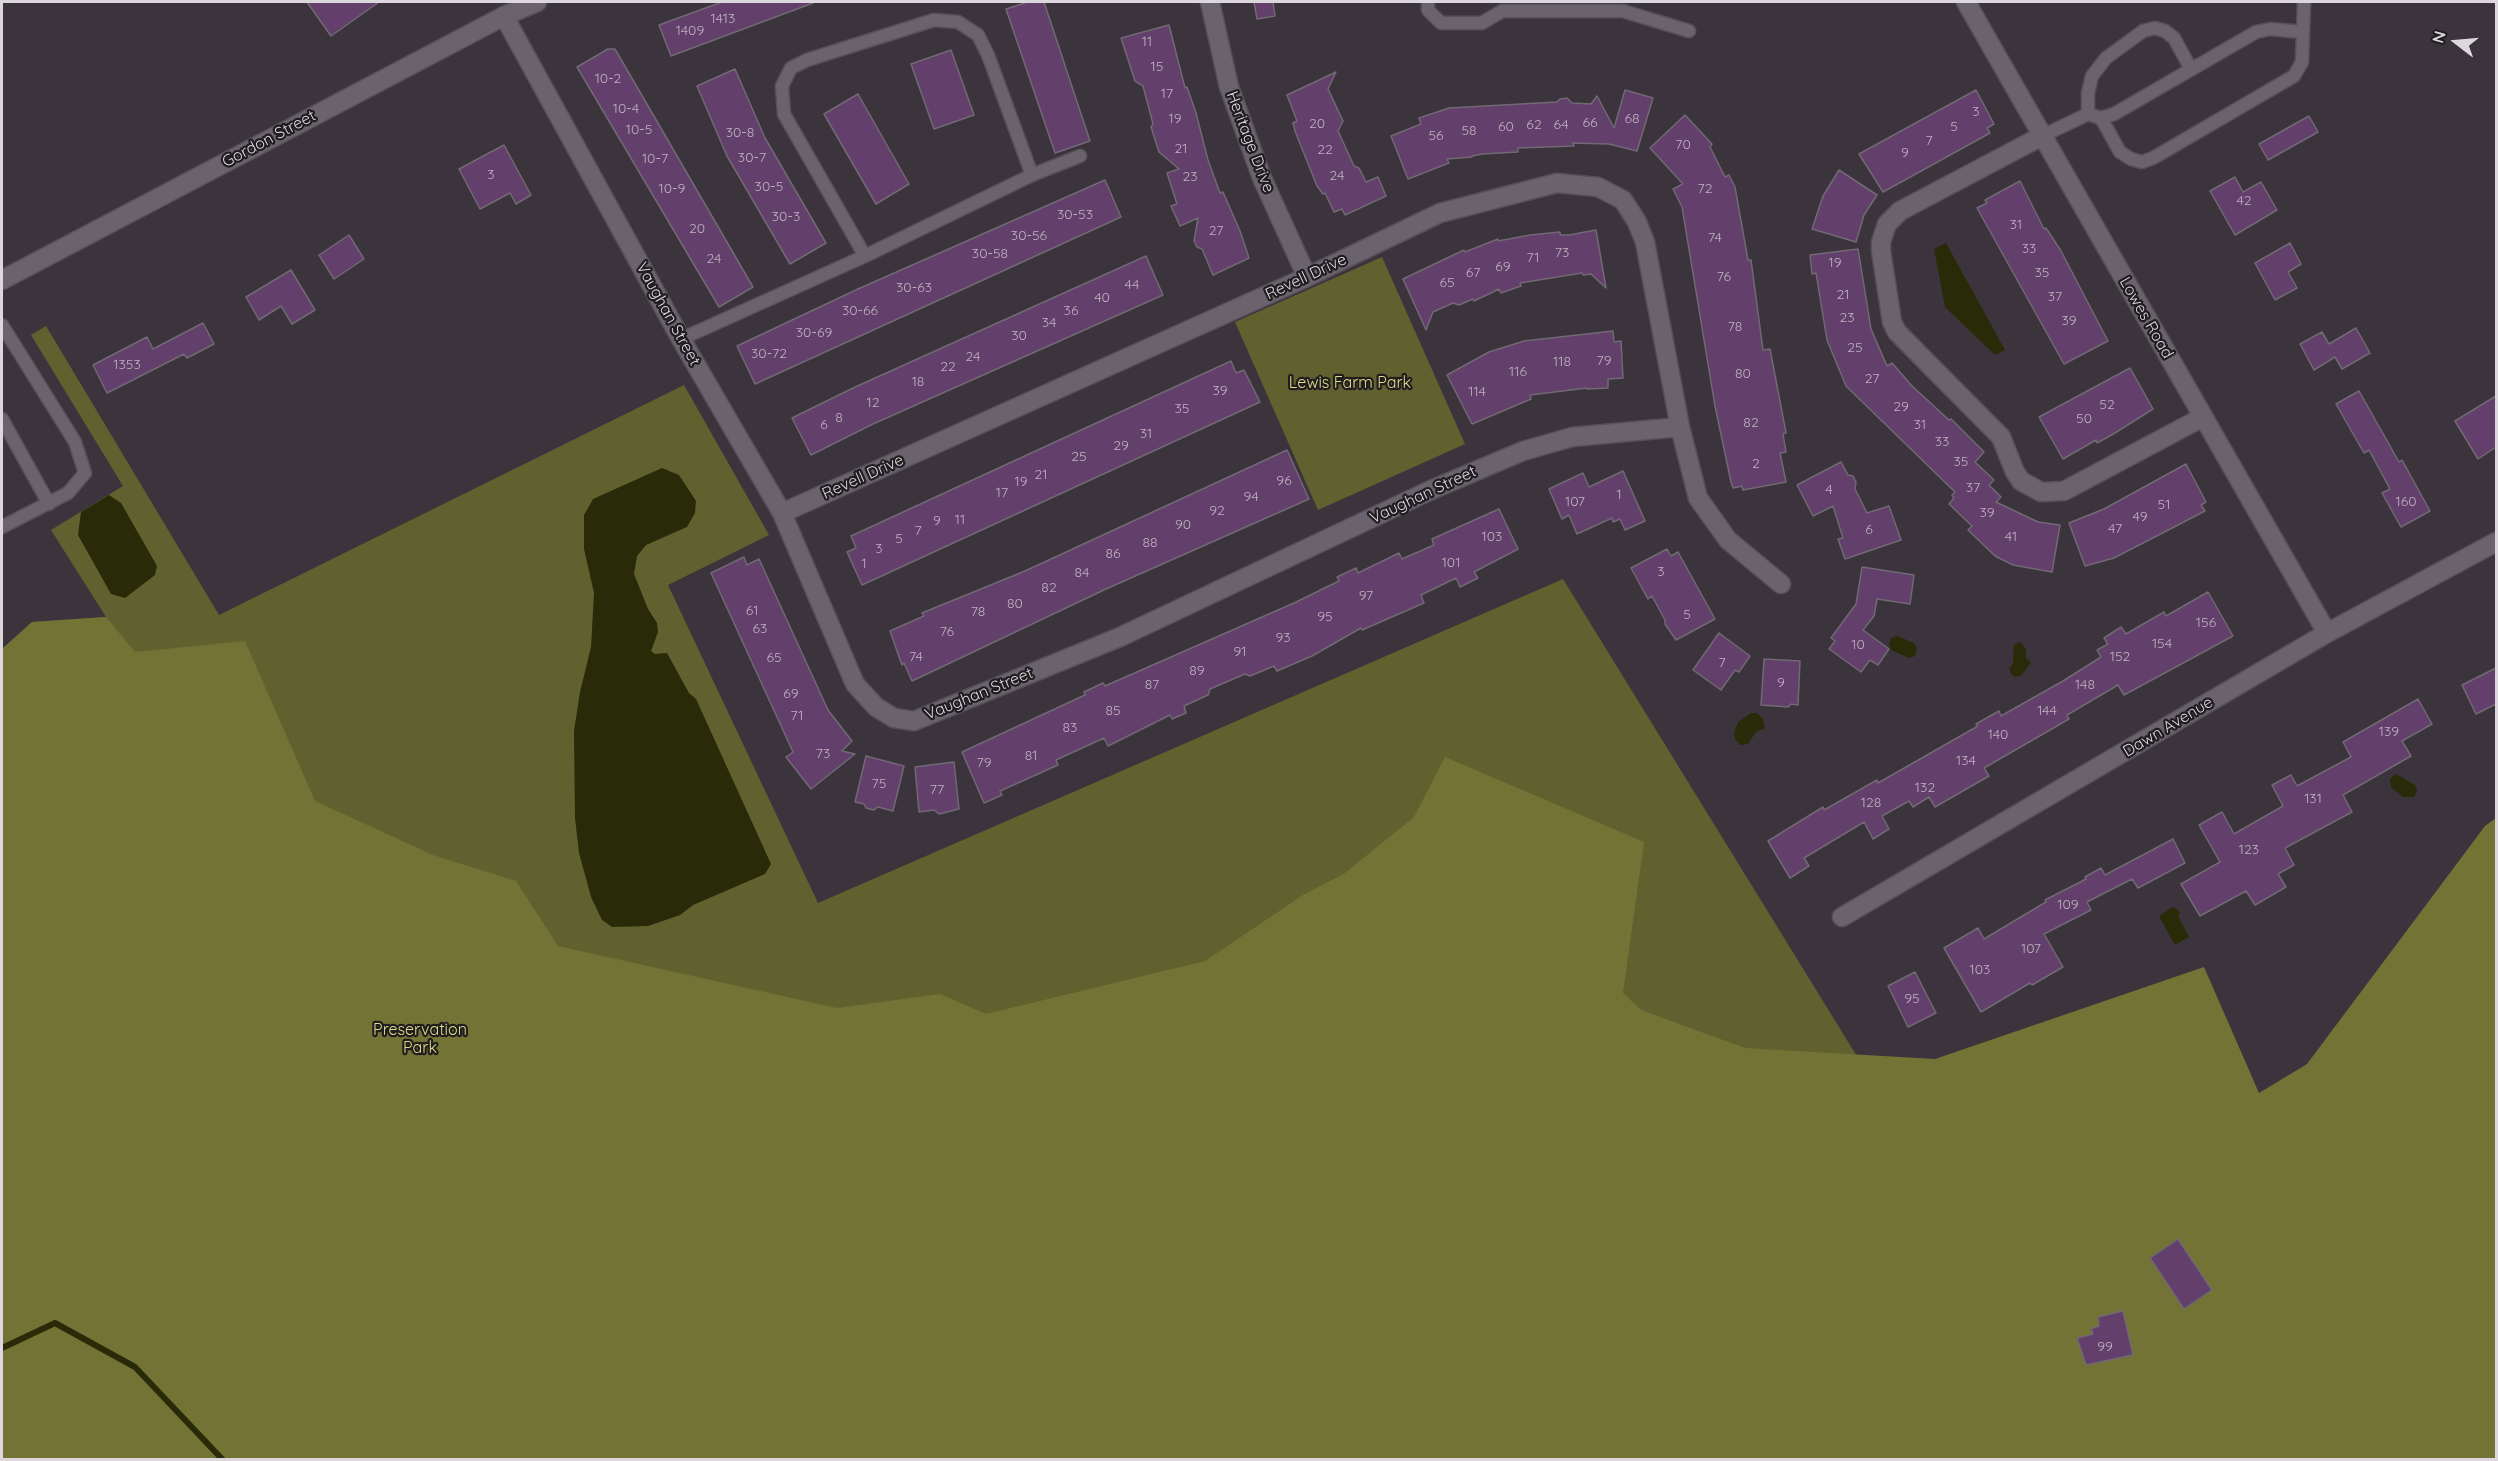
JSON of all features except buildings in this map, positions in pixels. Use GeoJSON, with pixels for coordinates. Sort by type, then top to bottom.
{"type":"FeatureCollection","features":[{"type":"Feature","properties":{"kind":"street","name":"Gordon Street"},"geometry":{"type":"LineString","coordinates":[[2,280],[504,15],[537,2]]}},
{"type":"Feature","properties":{"kind":"street","name":"Heritage Drive"},"geometry":{"type":"LineString","coordinates":[[1210,2],[1229,87],[1262,178],[1307,277]]}},
{"type":"Feature","properties":{"kind":"street","name":"Lowes Road"},"geometry":{"type":"LineString","coordinates":[[1966,2],[2327,633]]}},
{"type":"Feature","properties":{"kind":"street","name":"Vaughan Street"},"geometry":{"type":"LineString","coordinates":[[504,15],[681,339],[782,513],[855,684],[876,707],[894,718],[914,721],[1120,638],[1431,490],[1523,450],[1572,437],[1680,427]]}},
{"type":"Feature","properties":{"kind":"street"},"geometry":{"type":"LineString","coordinates":[[2042,136],[1900,211],[1887,224],[1881,242],[1881,251],[1892,322],[1896,332],[2001,437],[2021,481],[2041,492],[2064,491],[2203,417]]}},
{"type":"Feature","properties":{"kind":"street","name":"Revell Drive"},"geometry":{"type":"LineString","coordinates":[[782,513],[1307,277],[1440,213],[1557,183],[1598,188],[1623,200],[1637,222],[1645,242],[1680,427],[1698,498],[1728,540],[1781,584]]}},
{"type":"Feature","properties":{"kind":"street","name":"Dawn Avenue"},"geometry":{"type":"LineString","coordinates":[[1842,917],[2327,633],[2496,542]]}},
{"type":"Feature","properties":{"kind":"lane"},"geometry":{"type":"LineString","coordinates":[[1428,2],[1428,10],[1441,23],[1482,23],[1502,11],[1523,6],[1623,11],[1689,30]]}},
{"type":"Feature","properties":{"kind":"lane"},"geometry":{"type":"LineString","coordinates":[[2101,118],[2120,152],[2131,159],[2142,162],[2153,158],[2294,76],[2302,62],[2304,2]]}},
{"type":"Feature","properties":{"kind":"lane"},"geometry":{"type":"LineString","coordinates":[[865,256],[784,114],[782,86],[791,68],[807,60],[934,20],[958,22],[978,35],[988,55],[1032,175]]}},
{"type":"Feature","properties":{"kind":"lane"},"geometry":{"type":"LineString","coordinates":[[2088,114],[2088,93],[2092,76],[2106,58],[2143,31],[2156,28],[2165,30],[2174,38],[2191,69]]}},
{"type":"Feature","properties":{"kind":"lane"},"geometry":{"type":"LineString","coordinates":[[2042,136],[2088,114],[2101,118],[2114,114],[2256,32],[2270,29],[2303,32]]}},
{"type":"Feature","properties":{"kind":"lane"},"geometry":{"type":"LineString","coordinates":[[681,339],[865,256],[1032,175],[1080,156]]}},
{"type":"Feature","properties":{"kind":"lane"},"geometry":{"type":"LineString","coordinates":[[2,325],[75,442],[85,473],[68,493],[2,526]]}},
{"type":"Feature","properties":{"kind":"lane"},"geometry":{"type":"LineString","coordinates":[[2,418],[49,504]]}},
{"type":"Feature","properties":{"kind":"green space","name":"Lewis Farm Park"},"geometry":{"type":"Polygon","coordinates":[[[1382,257],[1465,444],[1318,510],[1235,322],[1382,257]]]}},
{"type":"Feature","properties":{"kind":"green space","name":"Preservation Park"},"geometry":{"type":"Polygon","coordinates":[[[46,326],[219,615],[684,385],[769,535],[668,585],[818,903],[1563,579],[2105,1459],[2,1459],[2,649],[32,622],[106,617],[51,530],[123,486],[31,335],[46,326]]]}},
{"type":"Feature","properties":{"kind":"green space","name":"Preservation Park"},"geometry":{"type":"Polygon","coordinates":[[[106,617],[135,652],[245,641],[315,801],[433,855],[516,881],[558,946],[837,1008],[940,994],[986,1014],[1205,961],[1303,895],[1345,873],[1414,817],[1445,757],[1644,842],[1623,993],[1641,1010],[1745,1048],[1935,1059],[2204,967],[2259,1093],[2307,1064],[2485,826],[2496,818],[2496,1459],[2,1459],[2,649],[32,622],[106,617]]]}},
{"type":"Feature","properties":{"kind":"shaded area"},"geometry":{"type":"Polygon","coordinates":[[[1946,243],[2005,350],[1995,355],[1945,307],[1934,249],[1946,243]]]}},
{"type":"Feature","properties":{"kind":"shaded area"},"geometry":{"type":"Polygon","coordinates":[[[662,468],[679,475],[696,501],[695,513],[687,527],[646,545],[637,556],[634,574],[648,609],[657,623],[658,632],[651,651],[655,654],[667,653],[689,693],[696,699],[771,864],[765,874],[693,905],[680,915],[648,926],[612,927],[602,920],[591,897],[579,853],[575,818],[574,731],[580,692],[591,647],[594,593],[584,549],[584,515],[593,499],[662,468]]]}},
{"type":"Feature","properties":{"kind":"shaded area"},"geometry":{"type":"Polygon","coordinates":[[[109,495],[121,503],[157,566],[155,575],[125,598],[111,594],[78,535],[81,512],[109,495]]]}},
{"type":"Feature","properties":{"kind":"shaded area"},"geometry":{"type":"Polygon","coordinates":[[[1897,636],[1914,643],[1917,649],[1915,656],[1909,658],[1891,650],[1889,644],[1891,638],[1897,636]]]}},
{"type":"Feature","properties":{"kind":"shaded area"},"geometry":{"type":"Polygon","coordinates":[[[2021,642],[2026,650],[2026,658],[2031,662],[2022,675],[2016,677],[2009,669],[2013,663],[2014,645],[2021,642]]]}},
{"type":"Feature","properties":{"kind":"shaded area"},"geometry":{"type":"Polygon","coordinates":[[[1751,713],[1757,713],[1762,718],[1765,728],[1756,732],[1748,744],[1740,745],[1734,733],[1738,722],[1751,713]]]}},
{"type":"Feature","properties":{"kind":"shaded area"},"geometry":{"type":"Polygon","coordinates":[[[2396,774],[2415,785],[2417,790],[2414,797],[2403,797],[2391,787],[2390,779],[2396,774]]]}},
{"type":"Feature","properties":{"kind":"shaded area"},"geometry":{"type":"Polygon","coordinates":[[[2173,907],[2180,914],[2178,916],[2189,937],[2175,945],[2159,916],[2173,907]]]}},
{"type":"Feature","properties":{"kind":"waterway"},"geometry":{"type":"LineString","coordinates":[[2,1348],[55,1323],[135,1367],[223,1460]]}}]}
